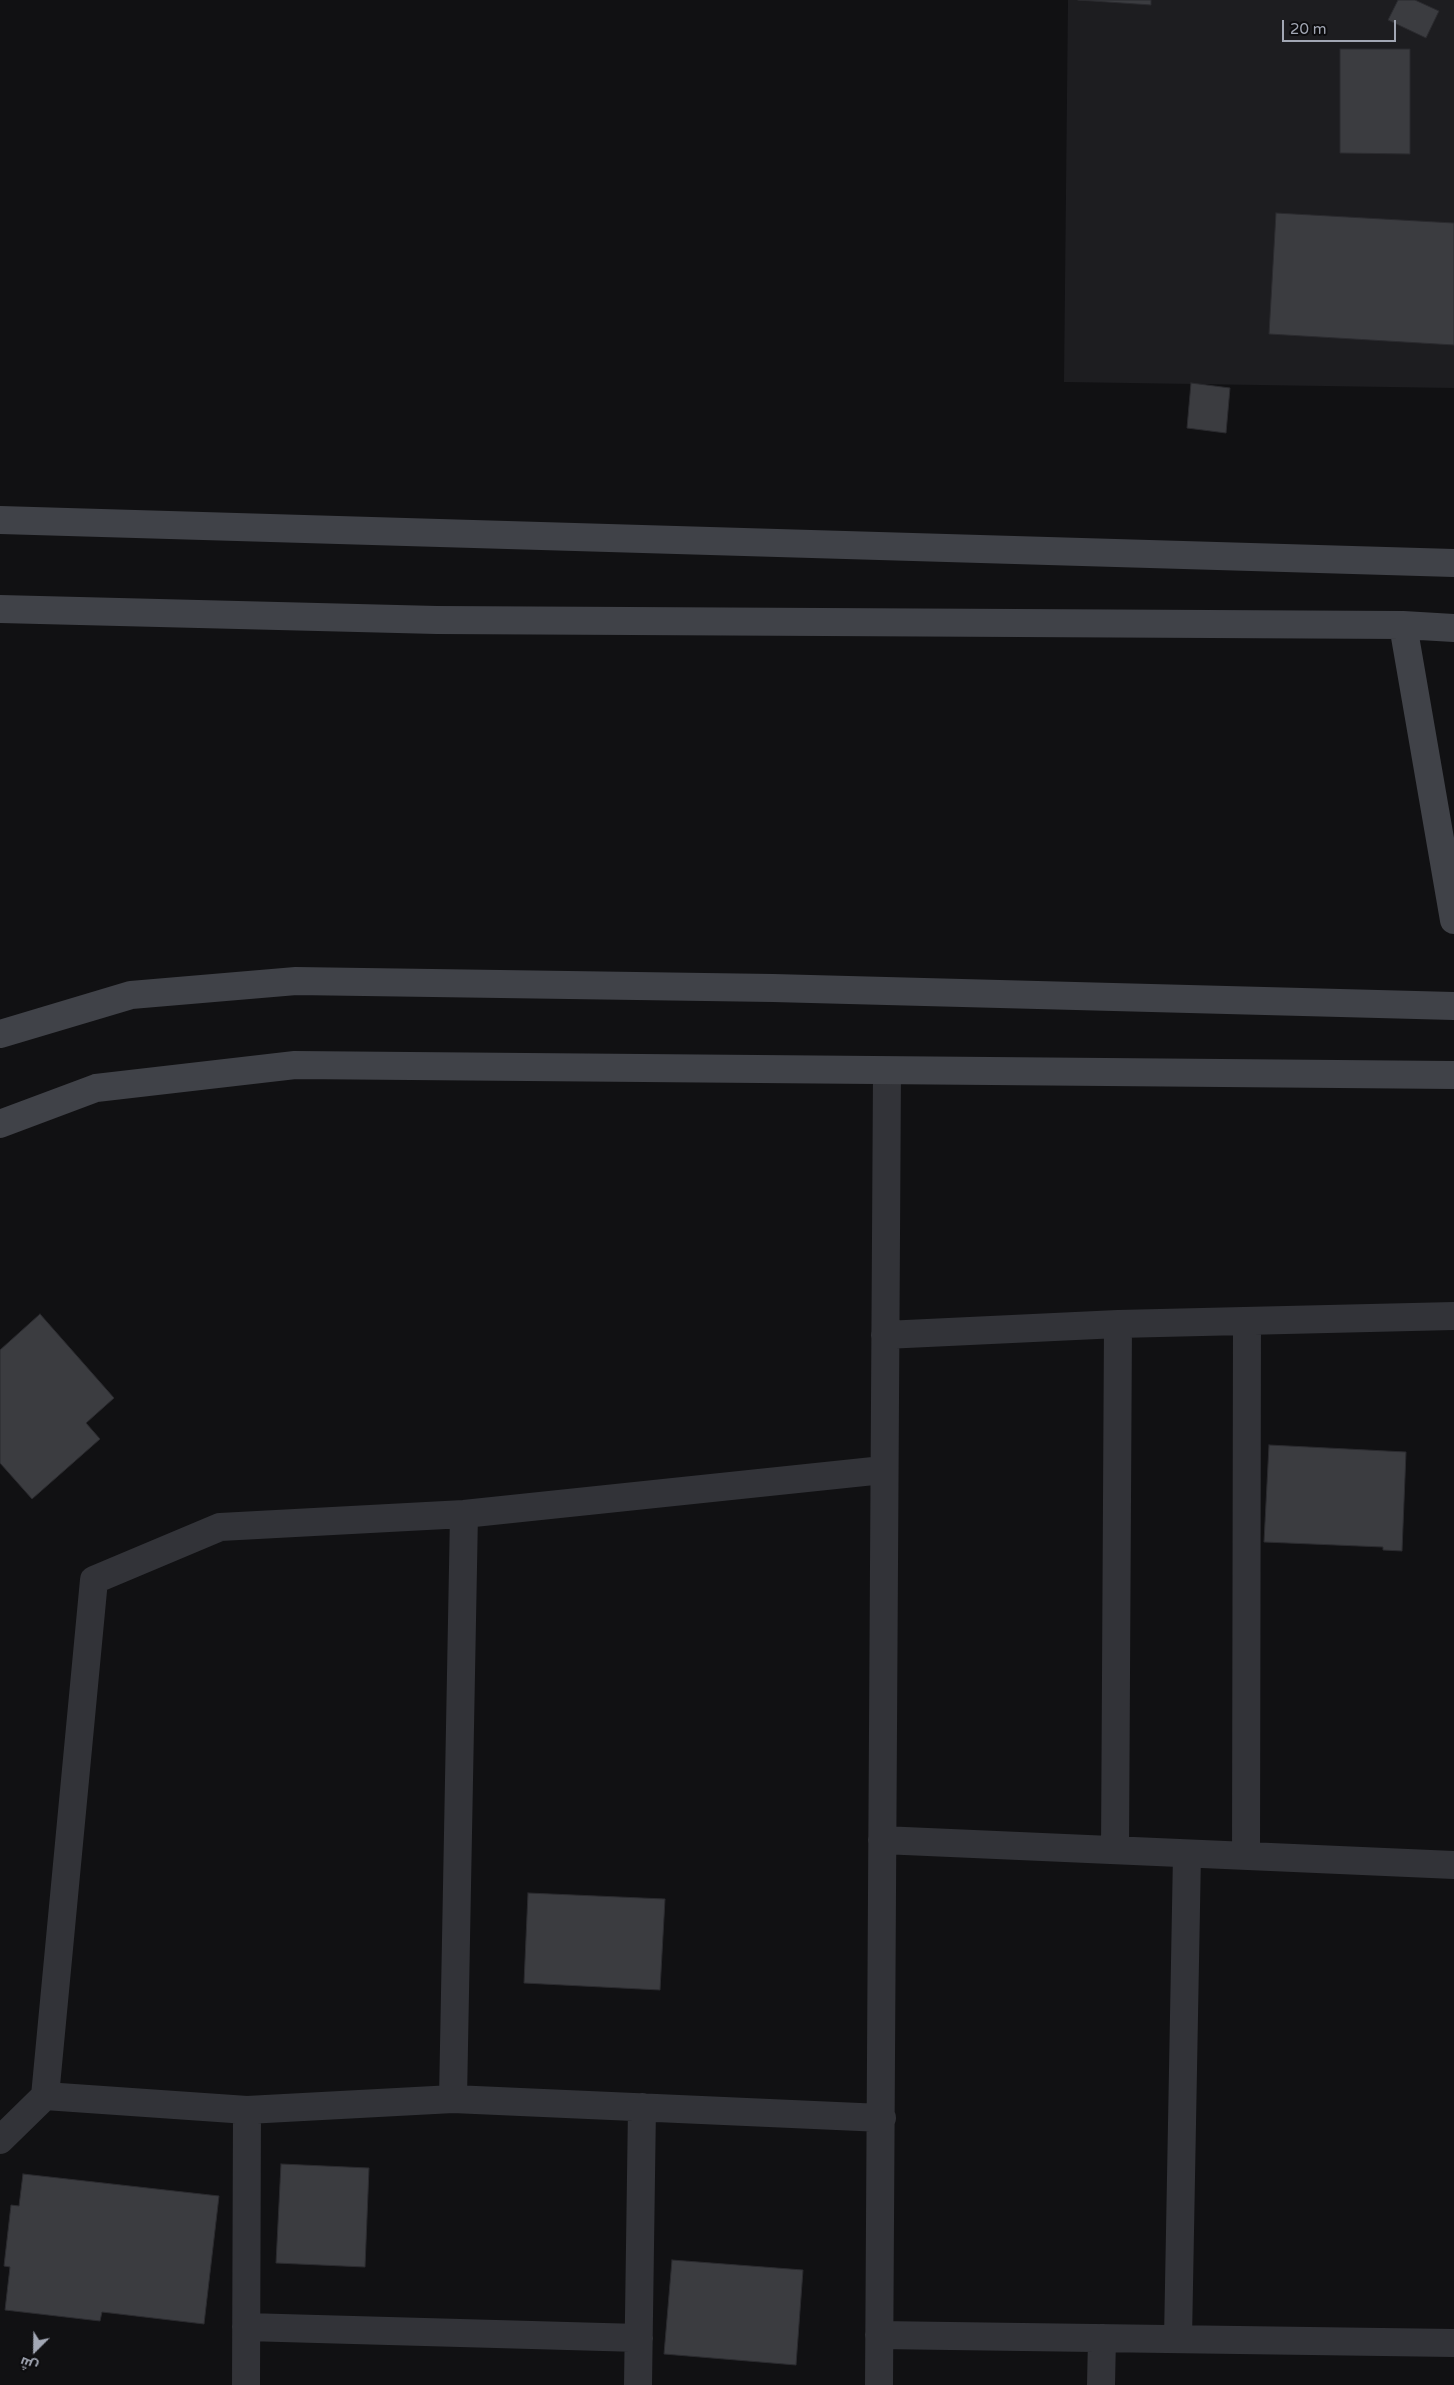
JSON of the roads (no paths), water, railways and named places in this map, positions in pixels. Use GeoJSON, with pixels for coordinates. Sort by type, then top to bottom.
{"type":"FeatureCollection","features":[{"type":"Feature","properties":{"kind":"street"},"geometry":{"type":"LineString","coordinates":[[0,520],[1454,563]]}},
{"type":"Feature","properties":{"kind":"street"},"geometry":{"type":"LineString","coordinates":[[0,609],[438,620],[1403,625],[1454,628]]}},
{"type":"Feature","properties":{"kind":"street"},"geometry":{"type":"LineString","coordinates":[[1403,625],[1454,920]]}},
{"type":"Feature","properties":{"kind":"street"},"geometry":{"type":"LineString","coordinates":[[0,1034],[131,995],[296,981],[773,988],[1454,1006]]}},
{"type":"Feature","properties":{"kind":"street"},"geometry":{"type":"LineString","coordinates":[[0,1124],[96,1088],[295,1065],[888,1072],[1454,1075]]}},
{"type":"Feature","properties":{"kind":"street"},"geometry":{"type":"LineString","coordinates":[[879,2385],[882,2118],[883,1470],[888,1072]]}},
{"type":"Feature","properties":{"kind":"street"},"geometry":{"type":"LineString","coordinates":[[885,1335],[1118,1324],[1454,1316]]}},
{"type":"Feature","properties":{"kind":"street"},"geometry":{"type":"LineString","coordinates":[[1246,1856],[1247,1321]]}},
{"type":"Feature","properties":{"kind":"street"},"geometry":{"type":"LineString","coordinates":[[1115,1850],[1118,1324]]}},
{"type":"Feature","properties":{"kind":"street"},"geometry":{"type":"LineString","coordinates":[[0,2140],[45,2096],[94,1580],[220,1528],[464,1514],[883,1470]]}},
{"type":"Feature","properties":{"kind":"street"},"geometry":{"type":"LineString","coordinates":[[453,2099],[464,1514]]}},
{"type":"Feature","properties":{"kind":"street"},"geometry":{"type":"LineString","coordinates":[[882,1840],[1454,1865]]}},
{"type":"Feature","properties":{"kind":"street"},"geometry":{"type":"LineString","coordinates":[[1178,2339],[1187,1854]]}},
{"type":"Feature","properties":{"kind":"street"},"geometry":{"type":"LineString","coordinates":[[45,2096],[247,2110],[453,2099],[882,2118]]}},
{"type":"Feature","properties":{"kind":"street"},"geometry":{"type":"LineString","coordinates":[[638,2385],[642,2107]]}},
{"type":"Feature","properties":{"kind":"street"},"geometry":{"type":"LineString","coordinates":[[246,2385],[247,2110]]}},
{"type":"Feature","properties":{"kind":"street"},"geometry":{"type":"LineString","coordinates":[[246,2327],[638,2338]]}},
{"type":"Feature","properties":{"kind":"street"},"geometry":{"type":"LineString","coordinates":[[879,2335],[1454,2343]]}},
{"type":"Feature","properties":{"kind":"street"},"geometry":{"type":"LineString","coordinates":[[1101,2385],[1102,2338]]}}]}
